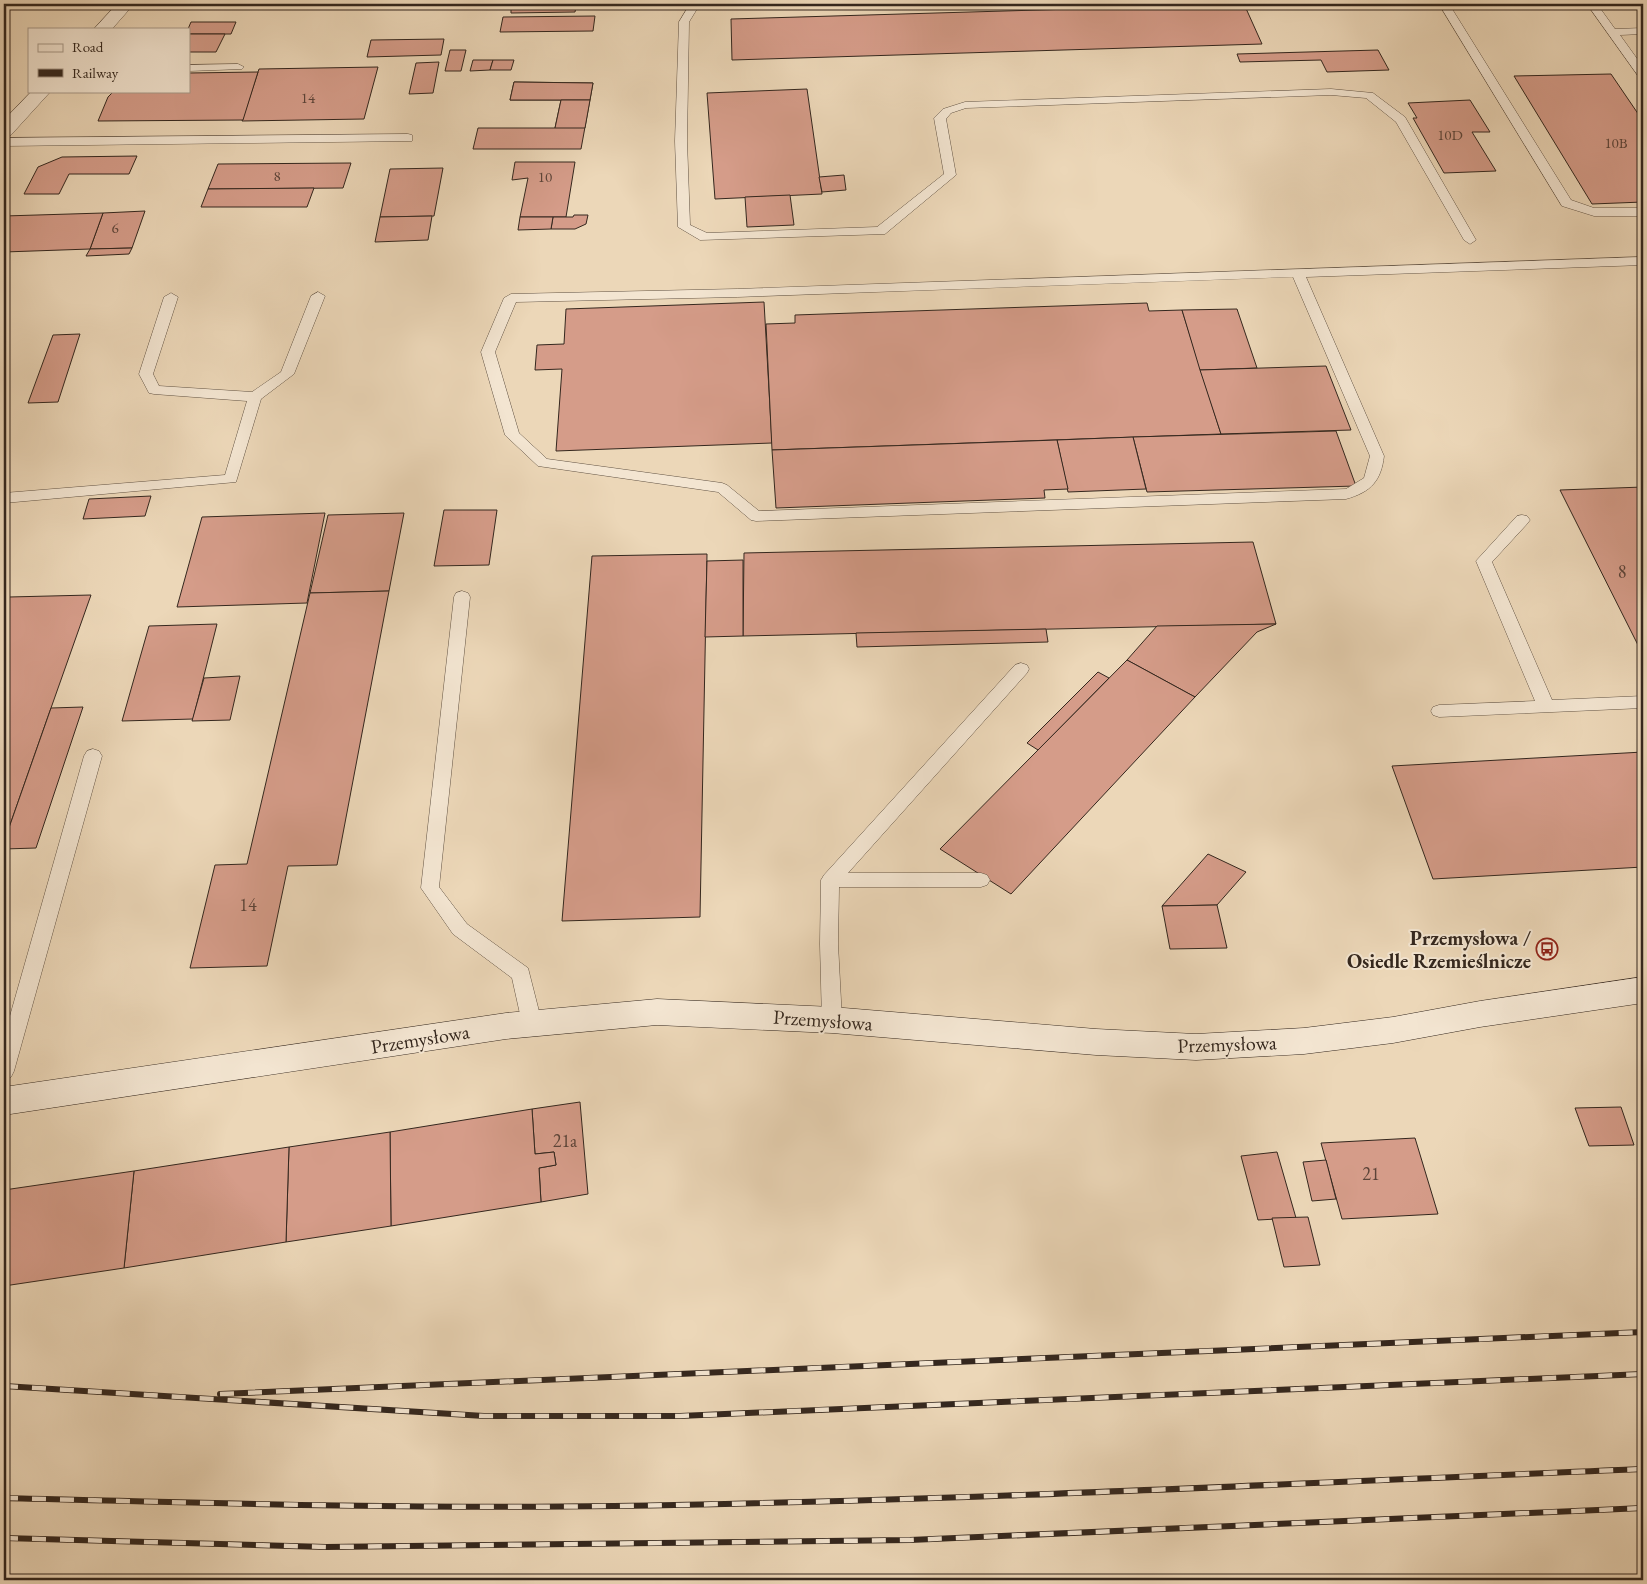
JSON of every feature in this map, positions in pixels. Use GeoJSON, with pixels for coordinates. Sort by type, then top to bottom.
{"type":"FeatureCollection","features":[{"type":"Feature","properties":{"kind":"street"},"geometry":{"type":"LineString","coordinates":[[103,28],[126,4]]}},
{"type":"Feature","properties":{"kind":"street"},"geometry":{"type":"LineString","coordinates":[[4,131],[41,92]]}},
{"type":"Feature","properties":{"kind":"street","name":"Przemysłowa"},"geometry":{"type":"LineString","coordinates":[[4,1101],[532,1024],[657,1012],[832,1020],[1096,1042],[1196,1047],[1304,1041],[1393,1030],[1480,1014],[1643,990]]}},
{"type":"Feature","properties":{"kind":"lane"},"geometry":{"type":"LineString","coordinates":[[695,4],[684,22],[681,141],[684,227],[705,237],[880,231],[950,175],[940,118],[947,111],[965,105],[1331,92],[1369,95],[1401,120],[1470,240]]}},
{"type":"Feature","properties":{"kind":"lane"},"geometry":{"type":"LineString","coordinates":[[1444,4],[1566,203],[1577,209],[1599,213],[1643,212]]}},
{"type":"Feature","properties":{"kind":"lane"},"geometry":{"type":"LineString","coordinates":[[1592,4],[1643,74]]}},
{"type":"Feature","properties":{"kind":"lane"},"geometry":{"type":"LineString","coordinates":[[1613,32],[1643,32]]}},
{"type":"Feature","properties":{"kind":"lane"},"geometry":{"type":"LineString","coordinates":[[190,68],[238,67]]}},
{"type":"Feature","properties":{"kind":"lane"},"geometry":{"type":"LineString","coordinates":[[4,142],[408,138]]}},
{"type":"Feature","properties":{"kind":"lane"},"geometry":{"type":"LineString","coordinates":[[1298,274],[1377,456],[1374,475],[1362,490],[1346,494],[756,516],[722,488],[543,463],[512,435],[488,352],[510,298],[747,292],[1643,262]]}},
{"type":"Feature","properties":{"kind":"lane"},"geometry":{"type":"LineString","coordinates":[[4,498],[231,479],[256,397],[287,374],[318,296]]}},
{"type":"Feature","properties":{"kind":"lane"},"geometry":{"type":"LineString","coordinates":[[171,298],[146,374],[154,390],[256,397]]}},
{"type":"Feature","properties":{"kind":"lane"},"geometry":{"type":"LineString","coordinates":[[1522,520],[1484,561],[1546,706]]}},
{"type":"Feature","properties":{"kind":"lane"},"geometry":{"type":"LineString","coordinates":[[462,597],[430,888],[460,929],[521,974],[532,1024]]}},
{"type":"Feature","properties":{"kind":"lane"},"geometry":{"type":"LineString","coordinates":[[832,1020],[829,944],[830,880],[1022,669]]}},
{"type":"Feature","properties":{"kind":"lane"},"geometry":{"type":"LineString","coordinates":[[1439,711],[1643,702]]}},
{"type":"Feature","properties":{"kind":"lane"},"geometry":{"type":"LineString","coordinates":[[4,1071],[93,756]]}},
{"type":"Feature","properties":{"kind":"lane"},"geometry":{"type":"LineString","coordinates":[[830,880],[981,880]]}},
{"type":"Feature","properties":{"kind":"building"},"geometry":{"type":"Polygon","coordinates":[[[1244,4],[1262,44],[732,60],[731,19],[1244,4]]]}},
{"type":"Feature","properties":{"kind":"building"},"geometry":{"type":"Polygon","coordinates":[[[576,7],[575,12],[511,13],[511,8],[576,7]]]}},
{"type":"Feature","properties":{"kind":"building"},"geometry":{"type":"Polygon","coordinates":[[[595,16],[593,31],[500,32],[503,17],[595,16]]]}},
{"type":"Feature","properties":{"kind":"building"},"geometry":{"type":"Polygon","coordinates":[[[191,22],[236,22],[231,34],[190,34],[190,28],[188,28],[191,22]]]}},
{"type":"Feature","properties":{"kind":"building"},"geometry":{"type":"Polygon","coordinates":[[[190,34],[225,34],[216,52],[190,52],[190,34]]]}},
{"type":"Feature","properties":{"kind":"building"},"geometry":{"type":"Polygon","coordinates":[[[444,39],[441,55],[367,57],[371,40],[444,39]]]}},
{"type":"Feature","properties":{"kind":"building"},"geometry":{"type":"Polygon","coordinates":[[[450,50],[466,50],[461,71],[445,71],[450,50]]]}},
{"type":"Feature","properties":{"kind":"building"},"geometry":{"type":"Polygon","coordinates":[[[1378,50],[1389,70],[1327,72],[1321,60],[1240,62],[1237,54],[1378,50]]]}},
{"type":"Feature","properties":{"kind":"building"},"geometry":{"type":"Polygon","coordinates":[[[473,60],[493,60],[490,70],[470,71],[473,60]]]}},
{"type":"Feature","properties":{"kind":"building"},"geometry":{"type":"Polygon","coordinates":[[[493,60],[514,60],[511,70],[490,70],[493,60]]]}},
{"type":"Feature","properties":{"kind":"building"},"geometry":{"type":"Polygon","coordinates":[[[439,62],[433,93],[409,94],[416,63],[439,62]]]}},
{"type":"Feature","properties":{"kind":"building"},"geometry":{"type":"Polygon","coordinates":[[[378,67],[364,119],[242,121],[259,69],[378,67]]]}},
{"type":"Feature","properties":{"kind":"building"},"geometry":{"type":"Polygon","coordinates":[[[258,72],[243,120],[98,121],[108,97],[113,92],[190,92],[190,73],[258,72]]]}},
{"type":"Feature","properties":{"kind":"building"},"geometry":{"type":"Polygon","coordinates":[[[1611,74],[1643,121],[1643,202],[1592,204],[1514,76],[1611,74]]]}},
{"type":"Feature","properties":{"kind":"building"},"geometry":{"type":"Polygon","coordinates":[[[514,82],[593,83],[581,149],[473,149],[478,128],[555,128],[561,100],[510,100],[514,82]]]}},
{"type":"Feature","properties":{"kind":"building"},"geometry":{"type":"Polygon","coordinates":[[[514,82],[593,83],[590,100],[510,100],[514,82]]]}},
{"type":"Feature","properties":{"kind":"building"},"geometry":{"type":"Polygon","coordinates":[[[807,89],[822,194],[715,199],[707,93],[807,89]]]}},
{"type":"Feature","properties":{"kind":"building"},"geometry":{"type":"Polygon","coordinates":[[[561,100],[590,100],[585,128],[555,128],[561,100]]]}},
{"type":"Feature","properties":{"kind":"building"},"geometry":{"type":"Polygon","coordinates":[[[1470,100],[1490,132],[1472,132],[1496,171],[1444,173],[1413,118],[1417,118],[1408,103],[1470,100]]]}},
{"type":"Feature","properties":{"kind":"building"},"geometry":{"type":"Polygon","coordinates":[[[137,156],[129,174],[69,174],[59,194],[24,194],[38,167],[62,157],[137,156]]]}},
{"type":"Feature","properties":{"kind":"building"},"geometry":{"type":"Polygon","coordinates":[[[515,162],[575,162],[566,217],[520,217],[528,178],[512,180],[515,162]]]}},
{"type":"Feature","properties":{"kind":"building"},"geometry":{"type":"Polygon","coordinates":[[[351,163],[343,188],[208,189],[218,164],[351,163]]]}},
{"type":"Feature","properties":{"kind":"building"},"geometry":{"type":"Polygon","coordinates":[[[443,168],[434,216],[380,217],[390,169],[443,168]]]}},
{"type":"Feature","properties":{"kind":"building"},"geometry":{"type":"Polygon","coordinates":[[[844,175],[846,190],[822,192],[819,177],[844,175]]]}},
{"type":"Feature","properties":{"kind":"building"},"geometry":{"type":"Polygon","coordinates":[[[314,188],[307,207],[201,207],[208,189],[314,188]]]}},
{"type":"Feature","properties":{"kind":"building"},"geometry":{"type":"Polygon","coordinates":[[[790,195],[794,225],[747,227],[745,197],[790,195]]]}},
{"type":"Feature","properties":{"kind":"building"},"geometry":{"type":"Polygon","coordinates":[[[145,211],[132,248],[90,249],[103,213],[145,211]]]}},
{"type":"Feature","properties":{"kind":"building"},"geometry":{"type":"Polygon","coordinates":[[[103,213],[90,249],[4,252],[4,216],[103,213]]]}},
{"type":"Feature","properties":{"kind":"building"},"geometry":{"type":"Polygon","coordinates":[[[574,215],[588,215],[586,224],[575,229],[551,229],[553,217],[573,217],[574,215]]]}},
{"type":"Feature","properties":{"kind":"building"},"geometry":{"type":"Polygon","coordinates":[[[432,216],[428,240],[375,242],[380,217],[432,216]]]}},
{"type":"Feature","properties":{"kind":"building"},"geometry":{"type":"Polygon","coordinates":[[[520,217],[553,217],[551,229],[518,230],[520,217]]]}},
{"type":"Feature","properties":{"kind":"building"},"geometry":{"type":"Polygon","coordinates":[[[132,248],[129,254],[86,256],[90,249],[132,248]]]}},
{"type":"Feature","properties":{"kind":"building"},"geometry":{"type":"Polygon","coordinates":[[[764,302],[772,443],[556,451],[562,369],[535,370],[537,345],[564,344],[566,309],[764,302]]]}},
{"type":"Feature","properties":{"kind":"building"},"geometry":{"type":"Polygon","coordinates":[[[1147,303],[1149,311],[1182,310],[1221,434],[772,450],[766,324],[795,323],[795,315],[1147,303]]]}},
{"type":"Feature","properties":{"kind":"building"},"geometry":{"type":"Polygon","coordinates":[[[1237,309],[1257,368],[1200,370],[1182,310],[1237,309]]]}},
{"type":"Feature","properties":{"kind":"building"},"geometry":{"type":"Polygon","coordinates":[[[80,334],[58,402],[28,403],[53,335],[80,334]]]}},
{"type":"Feature","properties":{"kind":"building"},"geometry":{"type":"Polygon","coordinates":[[[1326,366],[1351,430],[1221,434],[1200,370],[1326,366]]]}},
{"type":"Feature","properties":{"kind":"building"},"geometry":{"type":"Polygon","coordinates":[[[1336,431],[1356,486],[1147,492],[1133,437],[1336,431]]]}},
{"type":"Feature","properties":{"kind":"building"},"geometry":{"type":"Polygon","coordinates":[[[1133,437],[1146,489],[1068,492],[1057,440],[1133,437]]]}},
{"type":"Feature","properties":{"kind":"building"},"geometry":{"type":"Polygon","coordinates":[[[1057,440],[1068,489],[1044,490],[1045,498],[776,508],[772,450],[1057,440]]]}},
{"type":"Feature","properties":{"kind":"building"},"geometry":{"type":"Polygon","coordinates":[[[1643,487],[1643,655],[1560,490],[1643,487]]]}},
{"type":"Feature","properties":{"kind":"building"},"geometry":{"type":"Polygon","coordinates":[[[151,496],[145,516],[83,519],[89,499],[151,496]]]}},
{"type":"Feature","properties":{"kind":"building"},"geometry":{"type":"Polygon","coordinates":[[[444,510],[497,510],[489,565],[434,566],[444,510]]]}},
{"type":"Feature","properties":{"kind":"building"},"geometry":{"type":"Polygon","coordinates":[[[325,513],[307,603],[177,607],[202,517],[325,513]]]}},
{"type":"Feature","properties":{"kind":"building"},"geometry":{"type":"Polygon","coordinates":[[[404,513],[389,591],[310,593],[328,515],[404,513]]]}},
{"type":"Feature","properties":{"kind":"building"},"geometry":{"type":"Polygon","coordinates":[[[1253,542],[1276,624],[743,636],[744,553],[1253,542]]]}},
{"type":"Feature","properties":{"kind":"building"},"geometry":{"type":"Polygon","coordinates":[[[707,554],[700,917],[562,921],[592,556],[707,554]]]}},
{"type":"Feature","properties":{"kind":"building"},"geometry":{"type":"Polygon","coordinates":[[[743,560],[743,636],[705,637],[707,561],[743,560]]]}},
{"type":"Feature","properties":{"kind":"building"},"geometry":{"type":"Polygon","coordinates":[[[389,591],[337,865],[288,866],[267,966],[190,968],[215,865],[247,864],[310,593],[389,591]]]}},
{"type":"Feature","properties":{"kind":"building"},"geometry":{"type":"Polygon","coordinates":[[[91,595],[4,842],[4,612],[9,597],[91,595]]]}},
{"type":"Feature","properties":{"kind":"building"},"geometry":{"type":"Polygon","coordinates":[[[217,624],[193,719],[122,721],[149,626],[217,624]]]}},
{"type":"Feature","properties":{"kind":"building"},"geometry":{"type":"Polygon","coordinates":[[[1276,624],[1257,632],[1195,697],[1127,660],[1157,626],[1276,624]]]}},
{"type":"Feature","properties":{"kind":"building"},"geometry":{"type":"Polygon","coordinates":[[[1046,629],[1048,642],[857,647],[856,633],[1046,629]]]}},
{"type":"Feature","properties":{"kind":"building"},"geometry":{"type":"Polygon","coordinates":[[[1127,660],[1195,697],[1011,894],[940,849],[1127,660]]]}},
{"type":"Feature","properties":{"kind":"building"},"geometry":{"type":"Polygon","coordinates":[[[1098,672],[1109,678],[1038,750],[1027,743],[1098,672]]]}},
{"type":"Feature","properties":{"kind":"building"},"geometry":{"type":"Polygon","coordinates":[[[240,676],[230,720],[192,721],[204,678],[240,676]]]}},
{"type":"Feature","properties":{"kind":"building"},"geometry":{"type":"Polygon","coordinates":[[[83,707],[36,848],[4,849],[4,842],[51,708],[83,707]]]}},
{"type":"Feature","properties":{"kind":"building"},"geometry":{"type":"Polygon","coordinates":[[[1643,752],[1643,867],[1433,879],[1392,766],[1643,752]]]}},
{"type":"Feature","properties":{"kind":"building"},"geometry":{"type":"Polygon","coordinates":[[[1208,854],[1246,872],[1217,905],[1162,906],[1208,854]]]}},
{"type":"Feature","properties":{"kind":"building"},"geometry":{"type":"Polygon","coordinates":[[[1217,905],[1227,948],[1170,949],[1162,906],[1217,905]]]}},
{"type":"Feature","properties":{"kind":"building"},"geometry":{"type":"Polygon","coordinates":[[[580,1102],[588,1194],[541,1202],[539,1168],[556,1165],[554,1152],[535,1154],[532,1109],[580,1102]]]}},
{"type":"Feature","properties":{"kind":"building"},"geometry":{"type":"Polygon","coordinates":[[[1621,1107],[1634,1145],[1589,1146],[1575,1108],[1621,1107]]]}},
{"type":"Feature","properties":{"kind":"building"},"geometry":{"type":"Polygon","coordinates":[[[532,1109],[535,1154],[554,1152],[556,1165],[539,1168],[541,1202],[391,1226],[390,1132],[532,1109]]]}},
{"type":"Feature","properties":{"kind":"building"},"geometry":{"type":"Polygon","coordinates":[[[390,1132],[391,1226],[286,1242],[289,1147],[390,1132]]]}},
{"type":"Feature","properties":{"kind":"building"},"geometry":{"type":"Polygon","coordinates":[[[1415,1138],[1438,1214],[1342,1219],[1321,1143],[1415,1138]]]}},
{"type":"Feature","properties":{"kind":"building"},"geometry":{"type":"Polygon","coordinates":[[[289,1147],[286,1242],[124,1268],[134,1171],[289,1147]]]}},
{"type":"Feature","properties":{"kind":"building"},"geometry":{"type":"Polygon","coordinates":[[[1277,1152],[1296,1218],[1258,1220],[1241,1156],[1277,1152]]]}},
{"type":"Feature","properties":{"kind":"building"},"geometry":{"type":"Polygon","coordinates":[[[1326,1160],[1336,1199],[1312,1201],[1303,1162],[1326,1160]]]}},
{"type":"Feature","properties":{"kind":"building"},"geometry":{"type":"Polygon","coordinates":[[[134,1171],[124,1268],[4,1286],[4,1190],[134,1171]]]}},
{"type":"Feature","properties":{"kind":"building"},"geometry":{"type":"Polygon","coordinates":[[[1308,1217],[1320,1265],[1284,1267],[1272,1218],[1308,1217]]]}},
{"type":"Feature","properties":{"kind":"railway"},"geometry":{"type":"LineString","coordinates":[[220,1394],[1643,1332]]}},
{"type":"Feature","properties":{"kind":"railway"},"geometry":{"type":"LineString","coordinates":[[4,1386],[484,1416],[680,1416],[1643,1374]]}},
{"type":"Feature","properties":{"kind":"railway"},"geometry":{"type":"LineString","coordinates":[[4,1498],[385,1506],[538,1507],[743,1504],[1000,1496],[1643,1469]]}},
{"type":"Feature","properties":{"kind":"railway"},"geometry":{"type":"LineString","coordinates":[[4,1538],[326,1547],[910,1540],[1643,1508]]}},
{"type":"Feature","properties":{"kind":"place","name":"Przemysłowa / Osiedle Rzemieślnicze"},"geometry":{"type":"Point","coordinates":[1547,949]}}]}
